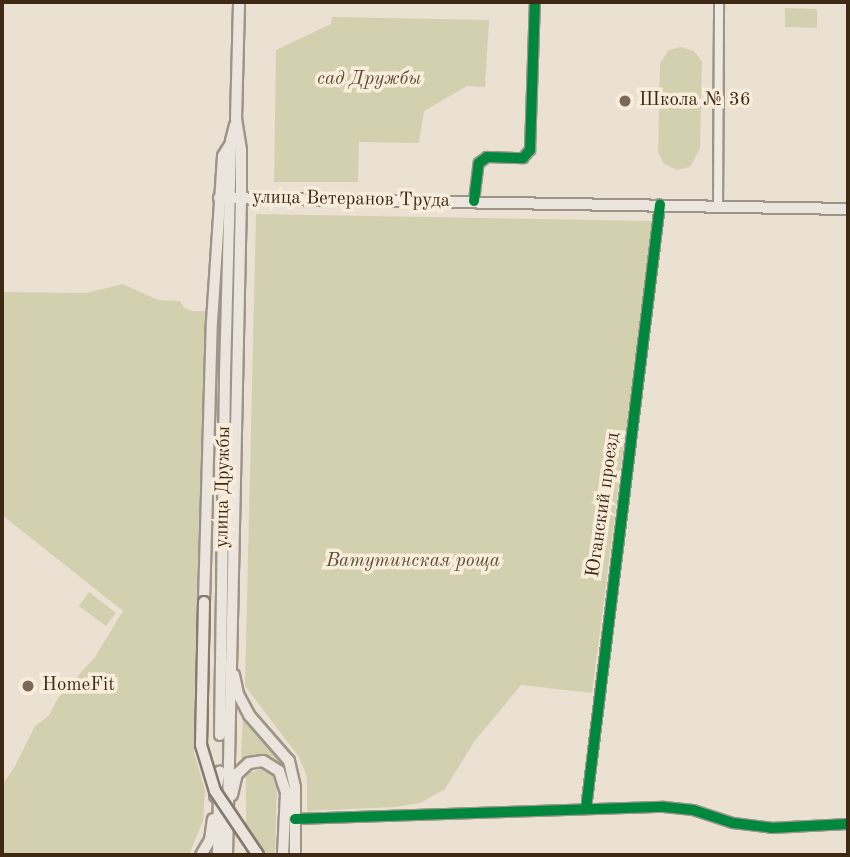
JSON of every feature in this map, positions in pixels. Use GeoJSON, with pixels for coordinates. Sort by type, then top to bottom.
{"type":"FeatureCollection","features":[{"type":"Feature","properties":{"kind":"main road","name":"улица Дружбы"},"geometry":{"type":"LineString","coordinates":[[218,855],[231,198],[241,150],[236,119],[239,2]]}},
{"type":"Feature","properties":{"kind":"main road","name":"улица Дружбы"},"geometry":{"type":"LineString","coordinates":[[227,855],[231,141],[236,119]]}},
{"type":"Feature","properties":{"kind":"main road","name":"улица Ветеранов Труда"},"geometry":{"type":"LineString","coordinates":[[231,198],[848,209]]}},
{"type":"Feature","properties":{"kind":"main road"},"geometry":{"type":"LineString","coordinates":[[231,198],[212,322],[204,602],[203,753],[208,775],[223,807],[258,855]]}},
{"type":"Feature","properties":{"kind":"main road"},"geometry":{"type":"LineString","coordinates":[[230,627],[238,694],[249,715],[289,761],[295,787],[295,855]]}},
{"type":"Feature","properties":{"kind":"main road"},"geometry":{"type":"LineString","coordinates":[[227,839],[235,780],[244,765],[256,761],[269,763],[283,777],[286,793],[283,855]]}},
{"type":"Feature","properties":{"kind":"main road"},"geometry":{"type":"LineString","coordinates":[[201,855],[213,827],[220,771]]}},
{"type":"Feature","properties":{"kind":"street"},"geometry":{"type":"LineString","coordinates":[[474,201],[479,163],[487,158],[523,158],[530,150],[535,2]]}},
{"type":"Feature","properties":{"kind":"street"},"geometry":{"type":"LineString","coordinates":[[718,206],[719,2]]}},
{"type":"Feature","properties":{"kind":"street","name":"Юганский проезд"},"geometry":{"type":"LineString","coordinates":[[586,809],[660,205]]}},
{"type":"Feature","properties":{"kind":"street"},"geometry":{"type":"LineString","coordinates":[[295,819],[586,809],[692,810],[733,823],[771,828],[848,824]]}},
{"type":"Feature","properties":{"kind":"green space"},"geometry":{"type":"Polygon","coordinates":[[[785,8],[817,9],[817,28],[785,27],[785,8]]]}},
{"type":"Feature","properties":{"kind":"green space","name":"сад Дружбы"},"geometry":{"type":"Polygon","coordinates":[[[332,17],[489,20],[485,87],[467,86],[424,111],[419,143],[359,142],[358,182],[274,182],[276,50],[331,24],[332,17]]]}},
{"type":"Feature","properties":{"kind":"green space"},"geometry":{"type":"Polygon","coordinates":[[[681,47],[694,51],[702,62],[700,149],[690,167],[677,170],[664,164],[658,152],[660,63],[669,50],[681,47]]]}},
{"type":"Feature","properties":{"kind":"green space","name":"Ватутинская роща"},"geometry":{"type":"Polygon","coordinates":[[[256,214],[653,221],[592,693],[521,685],[474,742],[445,789],[420,803],[396,807],[307,811],[307,777],[299,757],[245,686],[256,214]]]}},
{"type":"Feature","properties":{"kind":"green space"},"geometry":{"type":"Polygon","coordinates":[[[123,284],[158,300],[180,301],[184,308],[192,311],[209,311],[194,753],[205,790],[203,821],[189,855],[2,855],[2,785],[14,768],[35,726],[49,716],[58,698],[95,657],[123,611],[2,515],[2,292],[86,293],[123,284]]]}},
{"type":"Feature","properties":{"kind":"green space"},"geometry":{"type":"Polygon","coordinates":[[[89,592],[116,613],[106,626],[79,606],[89,592]]]}},
{"type":"Feature","properties":{"kind":"green space"},"geometry":{"type":"Polygon","coordinates":[[[243,712],[277,750],[285,770],[268,758],[259,756],[241,760],[243,712]]]}},
{"type":"Feature","properties":{"kind":"green space"},"geometry":{"type":"Polygon","coordinates":[[[260,769],[269,771],[277,783],[275,855],[246,855],[246,774],[260,769]]]}},
{"type":"Feature","properties":{"kind":"cycle path"},"geometry":{"type":"LineString","coordinates":[[474,201],[479,163],[487,157],[523,158],[530,150],[535,2]]}},
{"type":"Feature","properties":{"kind":"cycle path"},"geometry":{"type":"LineString","coordinates":[[586,809],[660,205]]}},
{"type":"Feature","properties":{"kind":"cycle path"},"geometry":{"type":"LineString","coordinates":[[295,819],[664,807],[693,810],[733,823],[771,828],[848,824]]}},
{"type":"Feature","properties":{"kind":"place","name":"Школа № 36"},"geometry":{"type":"Point","coordinates":[625,101]}},
{"type":"Feature","properties":{"kind":"place","name":"HomeFit"},"geometry":{"type":"Point","coordinates":[28,686]}}]}
